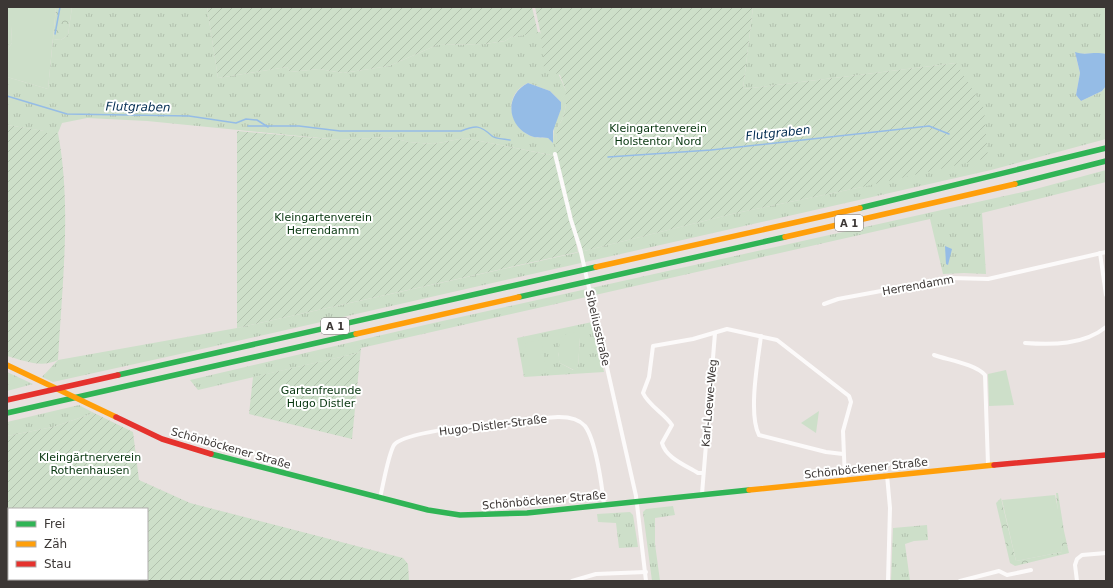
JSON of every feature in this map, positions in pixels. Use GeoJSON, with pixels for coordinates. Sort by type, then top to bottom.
{"type":"FeatureCollection","features":[{"type":"Feature","properties":{"kind":"main road","name":"A 1"},"geometry":{"type":"LineString","coordinates":[[7,400],[1017,171],[1106,148]]}},
{"type":"Feature","properties":{"kind":"main road","name":"A 1"},"geometry":{"type":"LineString","coordinates":[[7,413],[961,197],[1106,161]]}},
{"type":"Feature","properties":{"kind":"main road","name":"Schönböckener Straße"},"geometry":{"type":"LineString","coordinates":[[7,365],[162,439],[213,455],[380,498],[428,510],[460,515],[514,514],[637,503],[702,494],[887,475],[1106,455]]}},
{"type":"Feature","properties":{"kind":"street","name":"Sibeliusstraße"},"geometry":{"type":"LineString","coordinates":[[555,154],[571,220],[580,248],[637,503],[646,581]]}},
{"type":"Feature","properties":{"kind":"street","name":"Herrendamm"},"geometry":{"type":"LineString","coordinates":[[824,304],[838,299],[951,278],[988,279],[1106,252]]}},
{"type":"Feature","properties":{"kind":"street"},"geometry":{"type":"LineString","coordinates":[[1100,253],[1106,296]]}},
{"type":"Feature","properties":{"kind":"street"},"geometry":{"type":"LineString","coordinates":[[1025,343],[1062,344],[1095,334],[1106,327]]}},
{"type":"Feature","properties":{"kind":"street"},"geometry":{"type":"LineString","coordinates":[[703,474],[698,473],[668,455],[664,450],[662,443],[672,425],[643,393],[649,378],[653,346],[715,333],[727,329],[777,340],[849,396],[851,402],[843,431],[845,480]]}},
{"type":"Feature","properties":{"kind":"street","name":"Karl-Loewe-Weg"},"geometry":{"type":"LineString","coordinates":[[702,494],[715,333]]}},
{"type":"Feature","properties":{"kind":"street"},"geometry":{"type":"LineString","coordinates":[[761,336],[754,409],[754,423],[759,434],[826,452],[843,454]]}},
{"type":"Feature","properties":{"kind":"street"},"geometry":{"type":"LineString","coordinates":[[934,355],[974,368],[981,371],[985,375],[988,465]]}},
{"type":"Feature","properties":{"kind":"street","name":"Hugo-Distler-Straße"},"geometry":{"type":"LineString","coordinates":[[380,498],[392,450],[400,440],[456,427],[567,417],[578,421],[584,426],[589,434],[598,465],[604,505]]}},
{"type":"Feature","properties":{"kind":"street"},"geometry":{"type":"LineString","coordinates":[[887,475],[890,508],[888,581]]}},
{"type":"Feature","properties":{"kind":"street"},"geometry":{"type":"LineString","coordinates":[[1078,581],[1075,565],[1076,559],[1082,555],[1106,553]]}},
{"type":"Feature","properties":{"kind":"street"},"geometry":{"type":"LineString","coordinates":[[960,581],[999,571],[1007,575],[1031,570]]}},
{"type":"Feature","properties":{"kind":"street"},"geometry":{"type":"LineString","coordinates":[[572,581],[596,574],[646,572]]}},
{"type":"Feature","properties":{"kind":"green space"},"geometry":{"type":"Polygon","coordinates":[[[7,7],[56,7],[48,89],[7,77],[7,50],[12,43],[11,26],[7,26],[7,7]]]}},
{"type":"Feature","properties":{"kind":"green space"},"geometry":{"type":"Polygon","coordinates":[[[56,7],[72,7],[68,35],[61,40],[53,39],[56,7]]]}},
{"type":"Feature","properties":{"kind":"green space"},"geometry":{"type":"Polygon","coordinates":[[[72,7],[207,7],[218,78],[287,67],[290,72],[319,69],[343,73],[389,66],[437,45],[485,44],[505,41],[511,37],[540,32],[566,91],[566,105],[563,118],[557,129],[556,156],[465,138],[433,144],[409,142],[388,137],[340,140],[147,121],[87,118],[62,123],[58,133],[45,133],[44,131],[7,125],[7,77],[48,89],[53,39],[61,40],[68,35],[72,7]],[[528,83],[515,94],[512,100],[511,108],[515,122],[520,129],[532,137],[548,138],[553,143],[554,125],[561,109],[561,102],[550,91],[528,83]]]}},
{"type":"Feature","properties":{"kind":"green space"},"geometry":{"type":"Polygon","coordinates":[[[207,7],[532,7],[538,33],[511,37],[505,41],[485,44],[437,45],[389,66],[343,73],[319,69],[290,72],[287,67],[218,78],[207,7]]]}},
{"type":"Feature","properties":{"kind":"green space"},"geometry":{"type":"Polygon","coordinates":[[[535,7],[753,7],[743,89],[956,63],[984,108],[988,158],[862,187],[732,214],[580,252],[571,220],[578,252],[237,328],[237,131],[340,140],[388,137],[409,142],[433,144],[465,138],[555,156],[557,129],[563,118],[566,105],[566,91],[560,75],[544,69],[541,35],[535,7]]]}},
{"type":"Feature","properties":{"kind":"green space"},"geometry":{"type":"Polygon","coordinates":[[[753,7],[1106,7],[1106,54],[1075,53],[1080,73],[1076,95],[1081,101],[1102,91],[1106,86],[1106,139],[991,170],[171,356],[53,382],[42,377],[58,360],[237,328],[580,252],[732,214],[862,187],[956,63],[743,89],[753,7]]]}},
{"type":"Feature","properties":{"kind":"green space"},"geometry":{"type":"Polygon","coordinates":[[[11,25],[12,43],[7,50],[7,26],[11,25]]]}},
{"type":"Feature","properties":{"kind":"green space"},"geometry":{"type":"Polygon","coordinates":[[[7,125],[45,131],[45,133],[58,133],[64,189],[65,246],[58,360],[52,362],[39,364],[7,356],[7,125]]]}},
{"type":"Feature","properties":{"kind":"green space"},"geometry":{"type":"Polygon","coordinates":[[[1106,170],[1106,182],[982,213],[986,274],[943,274],[930,219],[361,348],[358,353],[198,390],[190,380],[429,324],[1032,190],[1106,170]]]}},
{"type":"Feature","properties":{"kind":"green space"},"geometry":{"type":"Polygon","coordinates":[[[592,322],[604,372],[524,377],[517,338],[592,322]],[[580,337],[559,352],[558,355],[560,363],[573,370],[578,367],[580,337]]]}},
{"type":"Feature","properties":{"kind":"green space"},"geometry":{"type":"Polygon","coordinates":[[[575,332],[580,337],[578,367],[574,370],[560,363],[558,358],[560,338],[568,333],[575,332]]]}},
{"type":"Feature","properties":{"kind":"green space"},"geometry":{"type":"Polygon","coordinates":[[[541,340],[547,373],[531,376],[525,343],[541,340]]]}},
{"type":"Feature","properties":{"kind":"green space","name":"Gartenfreunde Hugo Distler"},"geometry":{"type":"Polygon","coordinates":[[[361,348],[352,439],[249,414],[253,377],[358,353],[361,348]]]}},
{"type":"Feature","properties":{"kind":"green space"},"geometry":{"type":"Polygon","coordinates":[[[1006,370],[1014,405],[989,406],[988,374],[1006,370]]]}},
{"type":"Feature","properties":{"kind":"green space"},"geometry":{"type":"Polygon","coordinates":[[[7,372],[33,384],[7,391],[7,372]]]}},
{"type":"Feature","properties":{"kind":"green space"},"geometry":{"type":"Polygon","coordinates":[[[79,405],[92,412],[91,414],[53,427],[7,436],[7,422],[79,405]]]}},
{"type":"Feature","properties":{"kind":"green space"},"geometry":{"type":"Polygon","coordinates":[[[819,411],[816,433],[801,423],[819,411]]]}},
{"type":"Feature","properties":{"kind":"green space","name":"Kleingärtnerverein Rothenhausen"},"geometry":{"type":"Polygon","coordinates":[[[92,412],[133,432],[139,480],[190,503],[403,558],[408,564],[409,581],[7,581],[7,436],[53,427],[91,414],[92,412]]]}},
{"type":"Feature","properties":{"kind":"green space"},"geometry":{"type":"Polygon","coordinates":[[[1056,493],[1058,493],[1069,553],[1015,566],[1010,563],[996,503],[1001,498],[1016,561],[1062,552],[1056,493]]]}},
{"type":"Feature","properties":{"kind":"green space"},"geometry":{"type":"Polygon","coordinates":[[[1055,495],[1060,519],[1062,552],[1016,561],[1002,500],[1055,495]]]}},
{"type":"Feature","properties":{"kind":"green space"},"geometry":{"type":"Polygon","coordinates":[[[673,506],[675,515],[655,518],[655,544],[660,581],[652,581],[643,512],[646,509],[673,506]]]}},
{"type":"Feature","properties":{"kind":"green space"},"geometry":{"type":"Polygon","coordinates":[[[630,512],[633,515],[638,547],[619,548],[616,523],[598,522],[597,514],[630,512]]]}},
{"type":"Feature","properties":{"kind":"green space"},"geometry":{"type":"Polygon","coordinates":[[[927,525],[928,540],[914,541],[905,544],[910,581],[891,581],[893,528],[927,525]]]}},
{"type":"Feature","properties":{"kind":"water"},"geometry":{"type":"Polygon","coordinates":[[[1075,52],[1083,54],[1106,54],[1106,86],[1102,91],[1081,101],[1076,95],[1080,73],[1075,52]]]}},
{"type":"Feature","properties":{"kind":"water"},"geometry":{"type":"Polygon","coordinates":[[[528,83],[550,91],[561,102],[561,109],[553,131],[553,143],[548,138],[530,136],[520,129],[515,123],[511,108],[512,101],[521,88],[528,83]]]}},
{"type":"Feature","properties":{"kind":"water"},"geometry":{"type":"Polygon","coordinates":[[[945,246],[952,249],[948,265],[946,264],[945,246]]]}},
{"type":"Feature","properties":{"kind":"waterway"},"geometry":{"type":"LineString","coordinates":[[55,34],[60,7]]}},
{"type":"Feature","properties":{"kind":"waterway","name":"Flutgraben"},"geometry":{"type":"LineString","coordinates":[[7,96],[67,114],[189,116],[236,123],[246,119],[257,120],[268,127]]}},
{"type":"Feature","properties":{"kind":"waterway","name":"Flutgraben"},"geometry":{"type":"LineString","coordinates":[[248,126],[299,126],[340,131],[461,131],[478,127],[493,137],[510,140]]}},
{"type":"Feature","properties":{"kind":"waterway","name":"Flutgraben"},"geometry":{"type":"LineString","coordinates":[[608,157],[711,150],[929,126],[949,134]]}},
{"type":"Feature","properties":{"kind":"traffic: fast"},"geometry":{"type":"LineString","coordinates":[[860,208],[1106,148]]}},
{"type":"Feature","properties":{"kind":"traffic: fast"},"geometry":{"type":"LineString","coordinates":[[1015,184],[1106,161]]}},
{"type":"Feature","properties":{"kind":"traffic: fast"},"geometry":{"type":"LineString","coordinates":[[519,297],[785,237]]}},
{"type":"Feature","properties":{"kind":"traffic: fast"},"geometry":{"type":"LineString","coordinates":[[118,375],[596,267]]}},
{"type":"Feature","properties":{"kind":"traffic: fast"},"geometry":{"type":"LineString","coordinates":[[7,413],[356,334]]}},
{"type":"Feature","properties":{"kind":"traffic: fast"},"geometry":{"type":"LineString","coordinates":[[211,454],[428,510],[460,515],[527,513],[749,490]]}},
{"type":"Feature","properties":{"kind":"traffic: slow"},"geometry":{"type":"LineString","coordinates":[[785,237],[1015,184]]}},
{"type":"Feature","properties":{"kind":"traffic: slow"},"geometry":{"type":"LineString","coordinates":[[596,267],[860,208]]}},
{"type":"Feature","properties":{"kind":"traffic: slow"},"geometry":{"type":"LineString","coordinates":[[356,334],[519,297]]}},
{"type":"Feature","properties":{"kind":"traffic: slow"},"geometry":{"type":"LineString","coordinates":[[7,365],[116,417]]}},
{"type":"Feature","properties":{"kind":"traffic: slow"},"geometry":{"type":"LineString","coordinates":[[749,490],[994,465]]}},
{"type":"Feature","properties":{"kind":"traffic: jam"},"geometry":{"type":"LineString","coordinates":[[7,400],[118,375]]}},
{"type":"Feature","properties":{"kind":"traffic: jam"},"geometry":{"type":"LineString","coordinates":[[116,417],[162,439],[211,454]]}},
{"type":"Feature","properties":{"kind":"traffic: jam"},"geometry":{"type":"LineString","coordinates":[[994,465],[1106,455]]}},
{"type":"Feature","properties":{"kind":"park label","name":"Kleingartenverein Holstentor Nord"},"geometry":{"type":"Point","coordinates":[658,134]}},
{"type":"Feature","properties":{"kind":"park label","name":"Kleingartenverein Herrendamm"},"geometry":{"type":"Point","coordinates":[323,223]}}]}
